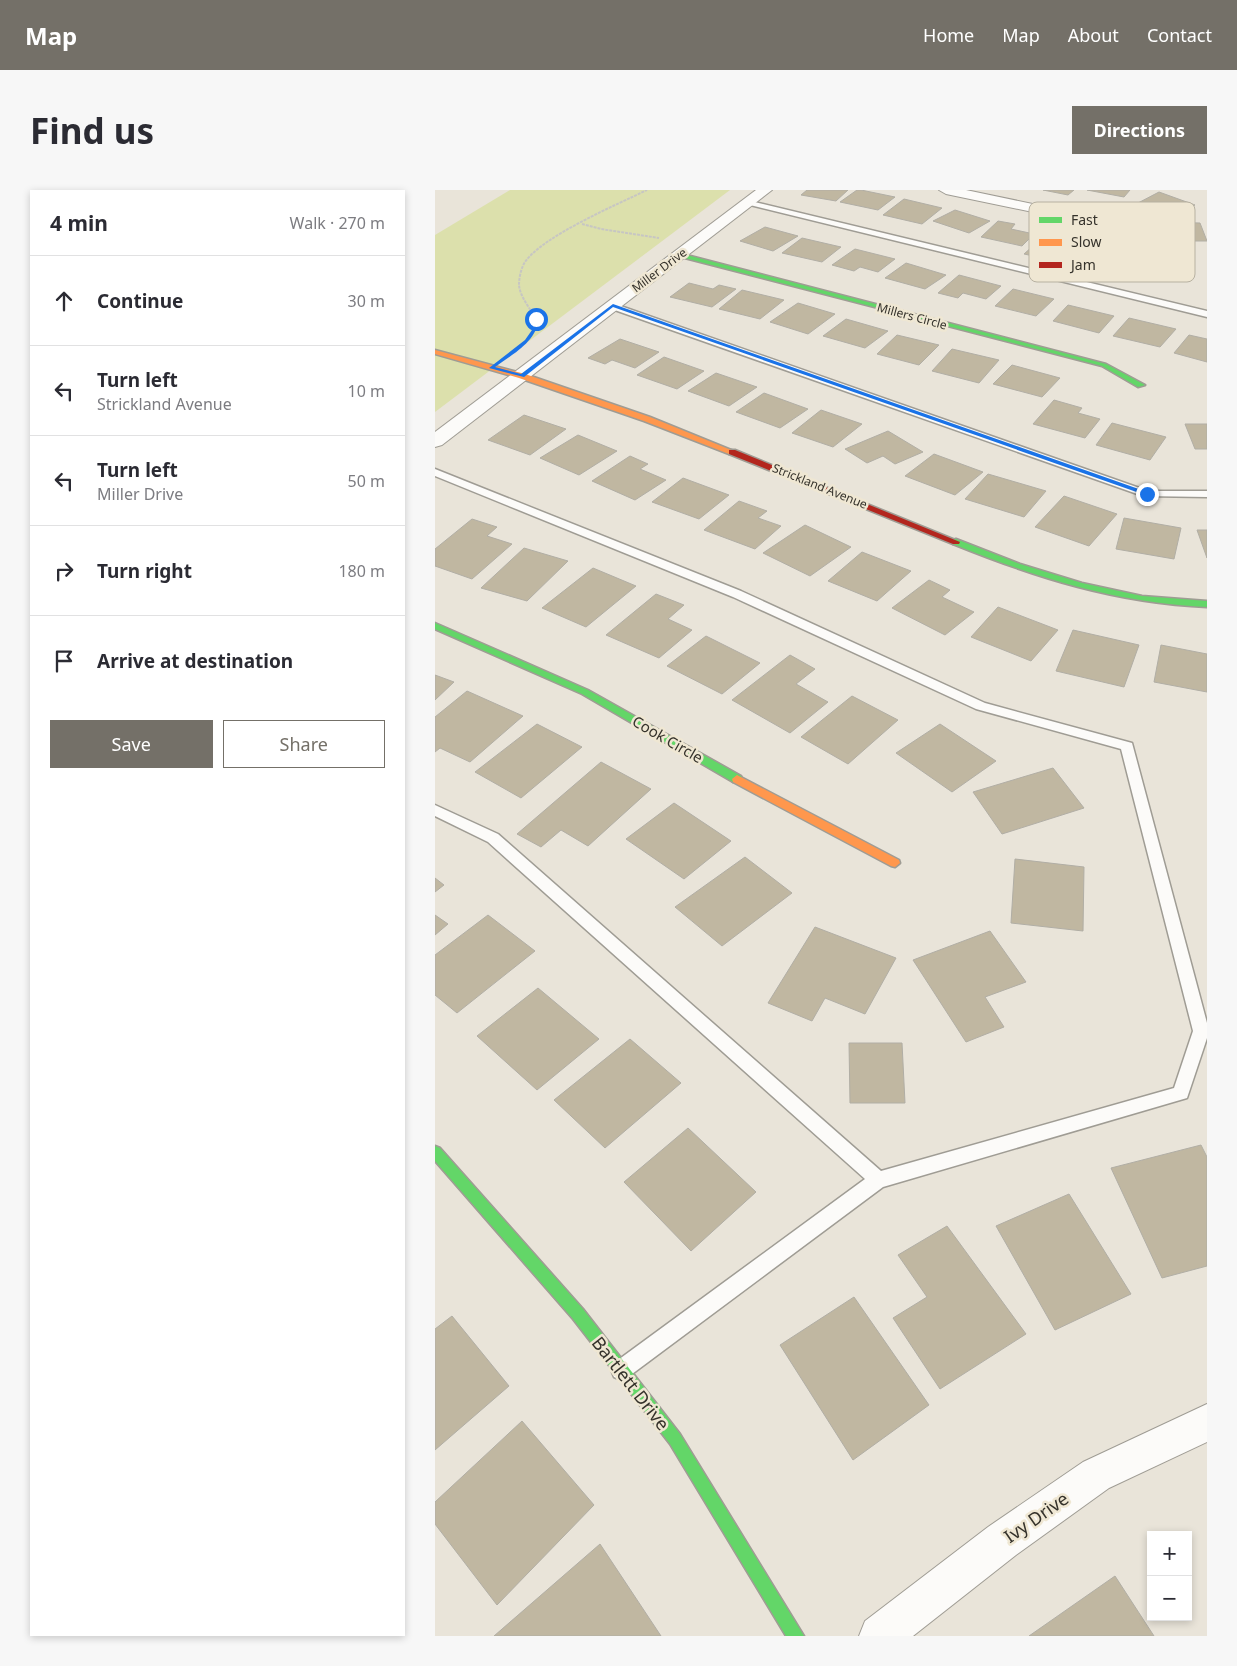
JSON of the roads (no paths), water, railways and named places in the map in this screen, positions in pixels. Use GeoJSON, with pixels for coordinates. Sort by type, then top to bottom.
{"type":"FeatureCollection","features":[{"type":"Feature","properties":{"kind":"street","name":"Miller Drive"},"geometry":{"type":"LineString","coordinates":[[435,441],[765,190]]}},
{"type":"Feature","properties":{"kind":"street"},"geometry":{"type":"LineString","coordinates":[[946,190],[1029,207]]}},
{"type":"Feature","properties":{"kind":"street","name":"Millers Circle"},"geometry":{"type":"LineString","coordinates":[[679,254],[1104,365],[1141,385]]}},
{"type":"Feature","properties":{"kind":"street","name":"Strickland Avenue"},"geometry":{"type":"LineString","coordinates":[[435,352],[522,376],[647,419],[825,488],[992,557],[1062,581],[1143,599],[1185,604],[1207,604]]}},
{"type":"Feature","properties":{"kind":"street","name":"Cook Circle"},"geometry":{"type":"LineString","coordinates":[[435,626],[585,692],[733,777],[895,863]]}},
{"type":"Feature","properties":{"kind":"street","name":"Bartlett Drive"},"geometry":{"type":"LineString","coordinates":[[435,1152],[578,1314],[675,1440],[796,1636]]}},
{"type":"Feature","properties":{"kind":"street","name":"Ivy Drive"},"geometry":{"type":"LineString","coordinates":[[880,1636],[1001,1541],[1096,1475],[1207,1423]]}},
{"type":"Feature","properties":{"kind":"lane"},"geometry":{"type":"LineString","coordinates":[[749,202],[1029,270]]}},
{"type":"Feature","properties":{"kind":"lane"},"geometry":{"type":"LineString","coordinates":[[1076,282],[1207,314]]}},
{"type":"Feature","properties":{"kind":"lane"},"geometry":{"type":"LineString","coordinates":[[613,306],[1147,494],[1207,494]]}},
{"type":"Feature","properties":{"kind":"lane"},"geometry":{"type":"LineString","coordinates":[[435,472],[737,594],[981,706],[1127,746],[1201,1031],[1181,1093],[878,1180],[621,1370]]}},
{"type":"Feature","properties":{"kind":"lane"},"geometry":{"type":"LineString","coordinates":[[435,810],[493,838],[878,1180]]}}]}
